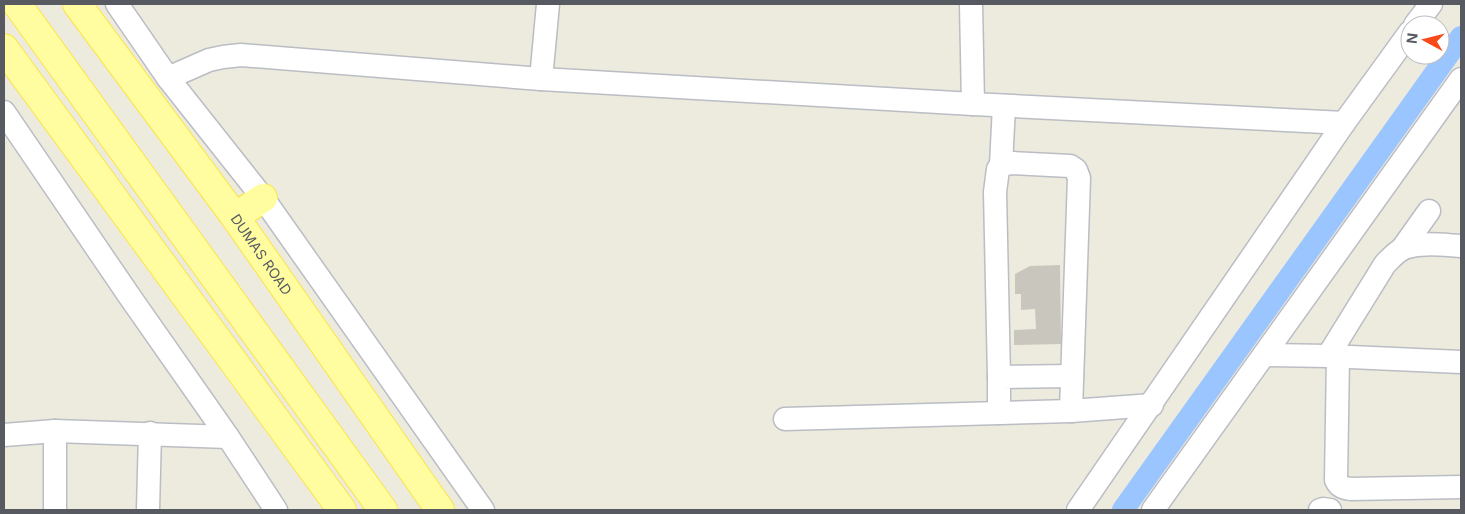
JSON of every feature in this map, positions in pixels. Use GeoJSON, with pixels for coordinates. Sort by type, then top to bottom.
{"type":"FeatureCollection","features":[{"type":"Feature","properties":{"kind":"main road"},"geometry":{"type":"LineString","coordinates":[[17,4],[383,510]]}},
{"type":"Feature","properties":{"kind":"main road","name":"DUMAS ROAD"},"geometry":{"type":"LineString","coordinates":[[77,4],[235,217],[440,510]]}},
{"type":"Feature","properties":{"kind":"main road"},"geometry":{"type":"LineString","coordinates":[[4,48],[342,510]]}},
{"type":"Feature","properties":{"kind":"main road"},"geometry":{"type":"LineString","coordinates":[[235,217],[263,198]]}},
{"type":"Feature","properties":{"kind":"street"},"geometry":{"type":"LineString","coordinates":[[117,4],[168,78],[263,198],[482,510]]}},
{"type":"Feature","properties":{"kind":"street"},"geometry":{"type":"LineString","coordinates":[[542,79],[548,4]]}},
{"type":"Feature","properties":{"kind":"street"},"geometry":{"type":"LineString","coordinates":[[971,4],[973,104]]}},
{"type":"Feature","properties":{"kind":"street"},"geometry":{"type":"LineString","coordinates":[[1423,15],[1431,4]]}},
{"type":"Feature","properties":{"kind":"street"},"geometry":{"type":"LineString","coordinates":[[1078,510],[1152,405],[1344,123],[1400,46]]}},
{"type":"Feature","properties":{"kind":"street"},"geometry":{"type":"LineString","coordinates":[[168,78],[209,60],[241,56],[542,79],[1004,106],[1344,123]]}},
{"type":"Feature","properties":{"kind":"street"},"geometry":{"type":"LineString","coordinates":[[1153,510],[1461,79]]}},
{"type":"Feature","properties":{"kind":"street"},"geometry":{"type":"LineString","coordinates":[[999,413],[994,192],[998,169],[1001,165],[1004,106]]}},
{"type":"Feature","properties":{"kind":"street"},"geometry":{"type":"LineString","coordinates":[[4,112],[228,437],[276,510]]}},
{"type":"Feature","properties":{"kind":"street"},"geometry":{"type":"LineString","coordinates":[[1001,165],[1013,163],[1070,166],[1076,170],[1079,178],[1071,411]]}},
{"type":"Feature","properties":{"kind":"street"},"geometry":{"type":"LineString","coordinates":[[1429,211],[1402,249],[1385,264],[1333,356],[1336,480],[1338,485],[1351,489],[1461,487]]}},
{"type":"Feature","properties":{"kind":"street"},"geometry":{"type":"LineString","coordinates":[[1402,249],[1413,246],[1461,246]]}},
{"type":"Feature","properties":{"kind":"street"},"geometry":{"type":"LineString","coordinates":[[1264,355],[1461,362]]}},
{"type":"Feature","properties":{"kind":"street"},"geometry":{"type":"LineString","coordinates":[[999,377],[1072,376]]}},
{"type":"Feature","properties":{"kind":"street"},"geometry":{"type":"LineString","coordinates":[[785,419],[1071,411],[1152,405]]}},
{"type":"Feature","properties":{"kind":"street"},"geometry":{"type":"LineString","coordinates":[[4,435],[55,430],[228,437]]}},
{"type":"Feature","properties":{"kind":"street"},"geometry":{"type":"LineString","coordinates":[[55,430],[55,510]]}},
{"type":"Feature","properties":{"kind":"street"},"geometry":{"type":"LineString","coordinates":[[148,510],[150,433]]}},
{"type":"Feature","properties":{"kind":"street"},"geometry":{"type":"LineString","coordinates":[[1320,510],[1330,510]]}},
{"type":"Feature","properties":{"kind":"building"},"geometry":{"type":"Polygon","coordinates":[[[1060,265],[1061,344],[1014,345],[1014,330],[1036,329],[1035,309],[1021,310],[1021,294],[1015,294],[1015,274],[1030,266],[1060,265]]]}},
{"type":"Feature","properties":{"kind":"waterway"},"geometry":{"type":"LineString","coordinates":[[1123,510],[1461,37]]}}]}
